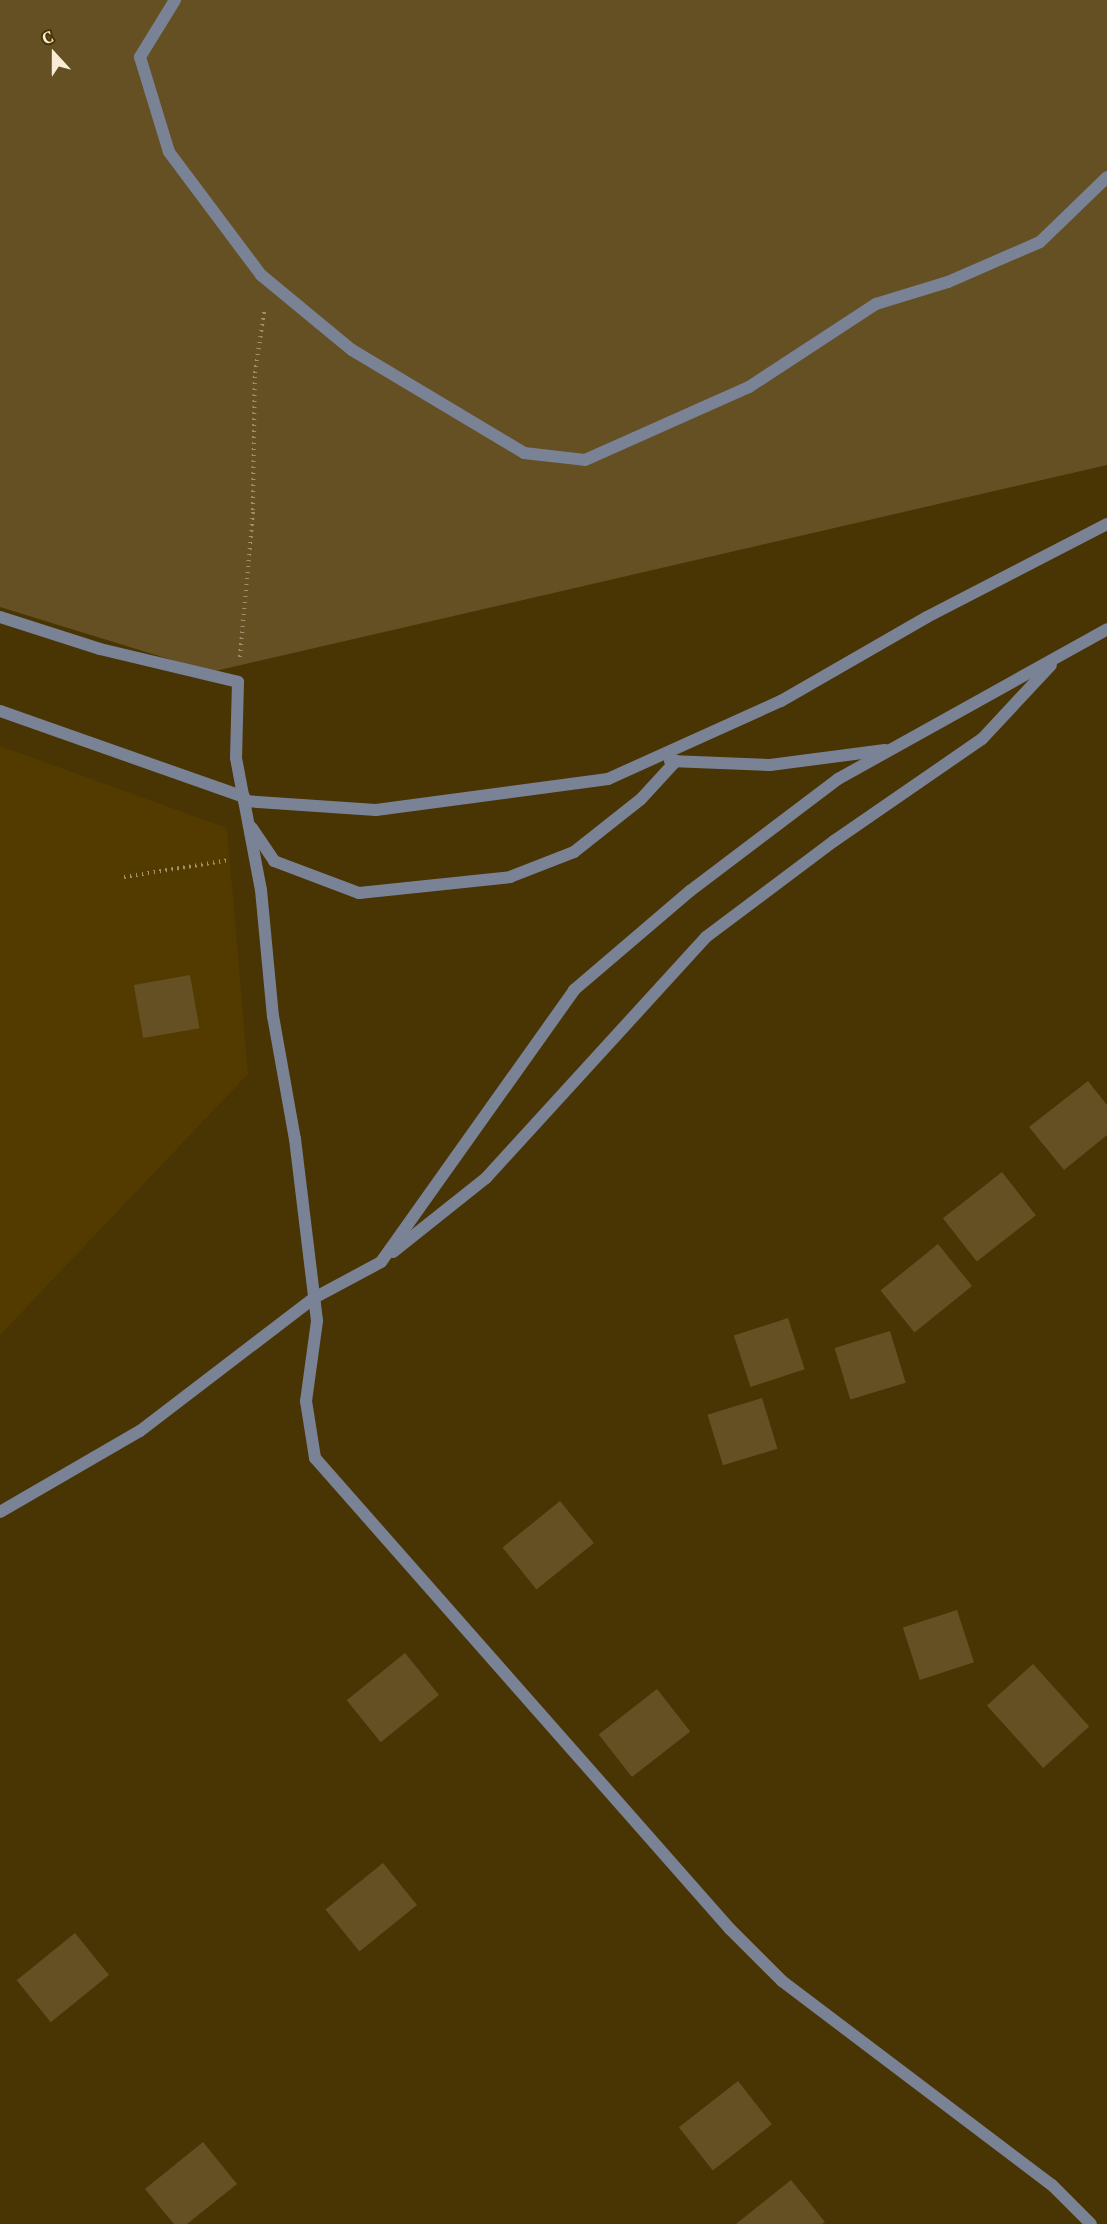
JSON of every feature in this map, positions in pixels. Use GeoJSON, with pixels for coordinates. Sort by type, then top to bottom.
{"type":"FeatureCollection","features":[{"type":"Feature","properties":{"kind":"street"},"geometry":{"type":"LineString","coordinates":[[175,0],[140,57],[169,152],[269,281],[352,350],[524,453],[585,460],[749,387],[876,304],[948,282],[1040,243],[1107,177]]}},
{"type":"Feature","properties":{"kind":"street"},"geometry":{"type":"LineString","coordinates":[[0,711],[244,799],[376,810],[608,779],[781,701],[927,617],[1107,524]]}},
{"type":"Feature","properties":{"kind":"street"},"geometry":{"type":"LineString","coordinates":[[0,617],[99,649],[238,682],[236,758],[255,856],[273,1016],[295,1139],[317,1321],[306,1401],[315,1458],[730,1929],[782,1981],[1052,2185],[1091,2224]]}},
{"type":"Feature","properties":{"kind":"street"},"geometry":{"type":"LineString","coordinates":[[381,1262],[574,990],[708,877],[838,779],[1107,630]]}},
{"type":"Feature","properties":{"kind":"street"},"geometry":{"type":"LineString","coordinates":[[0,1512],[140,1431],[314,1298],[381,1262],[486,1178],[706,937],[834,841],[982,739],[1058,656]]}},
{"type":"Feature","properties":{"kind":"street"},"geometry":{"type":"LineString","coordinates":[[645,762],[770,765],[893,749]]}},
{"type":"Feature","properties":{"kind":"street"},"geometry":{"type":"LineString","coordinates":[[249,823],[274,861],[360,893],[510,877],[574,852],[641,799],[676,761]]}},
{"type":"Feature","properties":{"kind":"path"},"geometry":{"type":"LineString","coordinates":[[238,682],[253,510],[255,373],[269,281]]}},
{"type":"Feature","properties":{"kind":"path"},"geometry":{"type":"LineString","coordinates":[[124,877],[255,856]]}},
{"type":"Feature","properties":{"kind":"shaded area"},"geometry":{"type":"Polygon","coordinates":[[[0,746],[227,828],[248,1074],[0,1335],[0,746]]]}},
{"type":"Feature","properties":{"kind":"building"},"geometry":{"type":"Polygon","coordinates":[[[0,0],[1107,0],[1107,465],[211,672],[0,607],[0,0]]]}},
{"type":"Feature","properties":{"kind":"building"},"geometry":{"type":"Polygon","coordinates":[[[190,975],[199,1028],[143,1038],[134,985],[190,975]]]}},
{"type":"Feature","properties":{"kind":"building"},"geometry":{"type":"Polygon","coordinates":[[[1088,1081],[1107,1105],[1107,1135],[1064,1170],[1029,1127],[1088,1081]]]}},
{"type":"Feature","properties":{"kind":"building"},"geometry":{"type":"Polygon","coordinates":[[[1002,1172],[1036,1215],[977,1262],[943,1218],[1002,1172]]]}},
{"type":"Feature","properties":{"kind":"building"},"geometry":{"type":"Polygon","coordinates":[[[938,1244],[972,1286],[914,1333],[880,1291],[938,1244]]]}},
{"type":"Feature","properties":{"kind":"building"},"geometry":{"type":"Polygon","coordinates":[[[788,1318],[805,1369],[750,1387],[734,1336],[788,1318]]]}},
{"type":"Feature","properties":{"kind":"building"},"geometry":{"type":"Polygon","coordinates":[[[890,1331],[906,1383],[850,1400],[835,1348],[890,1331]]]}},
{"type":"Feature","properties":{"kind":"building"},"geometry":{"type":"Polygon","coordinates":[[[762,1398],[777,1449],[723,1465],[707,1415],[762,1398]]]}},
{"type":"Feature","properties":{"kind":"building"},"geometry":{"type":"Polygon","coordinates":[[[560,1501],[594,1543],[536,1590],[502,1548],[560,1501]]]}},
{"type":"Feature","properties":{"kind":"building"},"geometry":{"type":"Polygon","coordinates":[[[957,1610],[974,1662],[920,1680],[903,1628],[957,1610]]]}},
{"type":"Feature","properties":{"kind":"building"},"geometry":{"type":"Polygon","coordinates":[[[405,1653],[439,1695],[381,1742],[347,1700],[405,1653]]]}},
{"type":"Feature","properties":{"kind":"building"},"geometry":{"type":"Polygon","coordinates":[[[1033,1664],[1089,1726],[1043,1768],[987,1705],[1033,1664]]]}},
{"type":"Feature","properties":{"kind":"building"},"geometry":{"type":"Polygon","coordinates":[[[657,1689],[690,1732],[632,1777],[599,1735],[657,1689]]]}},
{"type":"Feature","properties":{"kind":"building"},"geometry":{"type":"Polygon","coordinates":[[[383,1863],[417,1905],[359,1952],[325,1910],[383,1863]]]}},
{"type":"Feature","properties":{"kind":"building"},"geometry":{"type":"Polygon","coordinates":[[[75,1933],[109,1975],[51,2022],[17,1980],[75,1933]]]}},
{"type":"Feature","properties":{"kind":"building"},"geometry":{"type":"Polygon","coordinates":[[[738,2081],[772,2124],[713,2171],[679,2127],[738,2081]]]}},
{"type":"Feature","properties":{"kind":"building"},"geometry":{"type":"Polygon","coordinates":[[[203,2142],[237,2184],[187,2224],[174,2224],[145,2189],[203,2142]]]}},
{"type":"Feature","properties":{"kind":"building"},"geometry":{"type":"Polygon","coordinates":[[[791,2180],[825,2222],[822,2224],[736,2224],[791,2180]]]}}]}
